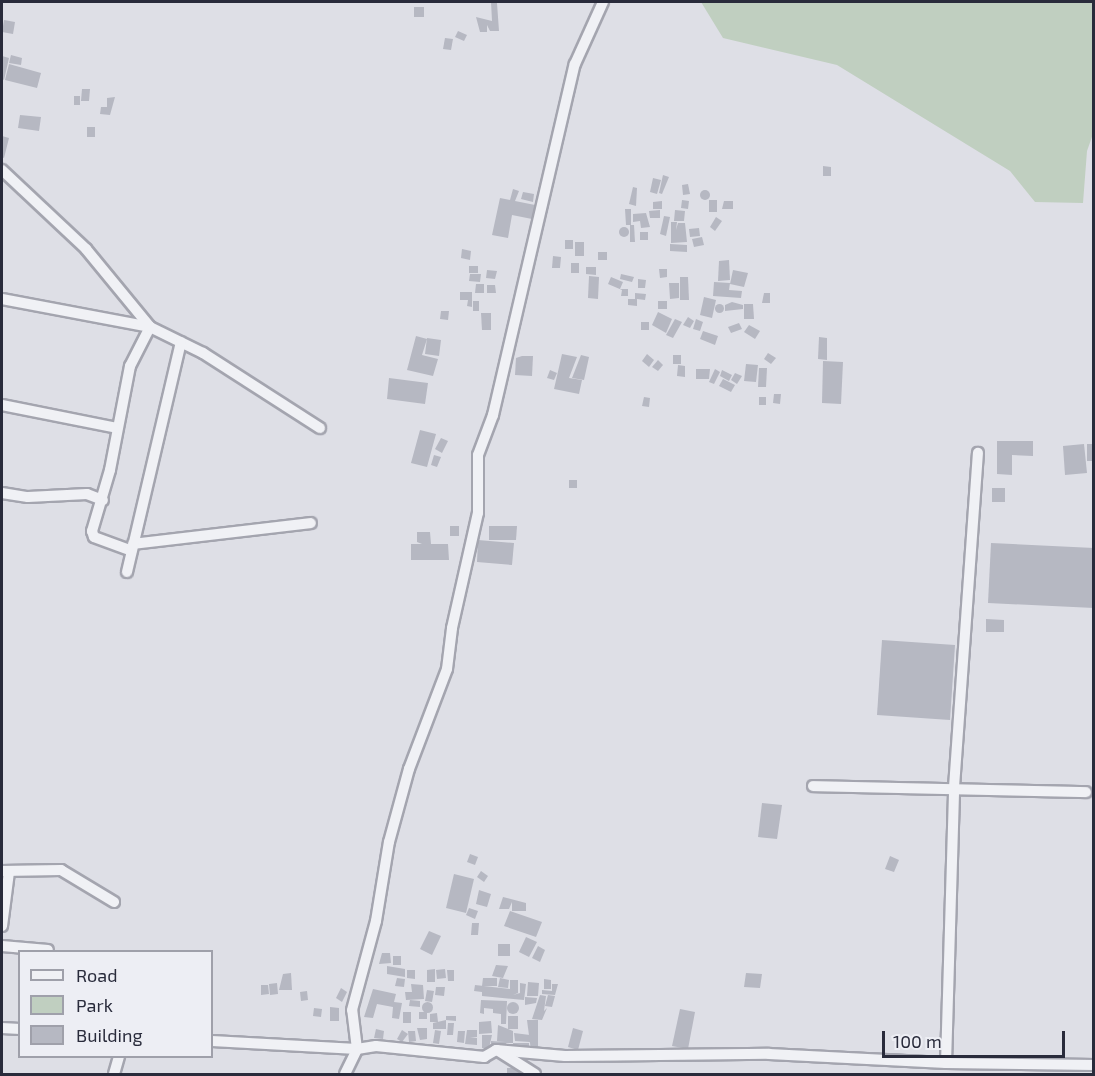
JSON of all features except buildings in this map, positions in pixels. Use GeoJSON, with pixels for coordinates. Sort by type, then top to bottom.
{"type":"FeatureCollection","features":[{"type":"Feature","properties":{"kind":"street"},"geometry":{"type":"LineString","coordinates":[[345,1074],[357,1049],[352,1010],[409,769],[447,669],[452,628],[478,513],[478,455],[493,415],[576,64],[603,2]]}},
{"type":"Feature","properties":{"kind":"street"},"geometry":{"type":"LineString","coordinates":[[2,170],[86,249],[150,327]]}},
{"type":"Feature","properties":{"kind":"street"},"geometry":{"type":"LineString","coordinates":[[2,299],[150,327],[181,342],[320,428]]}},
{"type":"Feature","properties":{"kind":"street"},"geometry":{"type":"LineString","coordinates":[[150,327],[130,366],[103,500],[92,534],[133,547],[311,523]]}},
{"type":"Feature","properties":{"kind":"street"},"geometry":{"type":"LineString","coordinates":[[127,572],[181,342]]}},
{"type":"Feature","properties":{"kind":"street"},"geometry":{"type":"LineString","coordinates":[[2,405],[117,428]]}},
{"type":"Feature","properties":{"kind":"street"},"geometry":{"type":"LineString","coordinates":[[946,1063],[954,787],[978,453]]}},
{"type":"Feature","properties":{"kind":"street"},"geometry":{"type":"LineString","coordinates":[[2,493],[28,497],[77,493],[103,500]]}},
{"type":"Feature","properties":{"kind":"street"},"geometry":{"type":"LineString","coordinates":[[813,786],[954,787],[1086,792]]}},
{"type":"Feature","properties":{"kind":"street"},"geometry":{"type":"LineString","coordinates":[[2,926],[5,871],[62,870],[114,902]]}},
{"type":"Feature","properties":{"kind":"street"},"geometry":{"type":"LineString","coordinates":[[2,946],[39,950]]}},
{"type":"Feature","properties":{"kind":"street"},"geometry":{"type":"LineString","coordinates":[[2,1028],[18,1029]]}},
{"type":"Feature","properties":{"kind":"street"},"geometry":{"type":"LineString","coordinates":[[213,1041],[357,1049],[376,1046],[484,1057],[496,1050],[565,1056],[769,1054],[946,1063],[1094,1065]]}},
{"type":"Feature","properties":{"kind":"street"},"geometry":{"type":"LineString","coordinates":[[496,1050],[535,1074]]}},
{"type":"Feature","properties":{"kind":"street"},"geometry":{"type":"LineString","coordinates":[[114,1074],[118,1058]]}},
{"type":"Feature","properties":{"kind":"street"},"geometry":{"type":"LineString","coordinates":[[1089,1074],[1094,1071]]}},
{"type":"Feature","properties":{"kind":"green space"},"geometry":{"type":"Polygon","coordinates":[[[701,2],[1093,2],[1093,134],[1087,151],[1083,203],[1035,202],[1010,171],[837,65],[723,38],[701,2]]]}}]}
